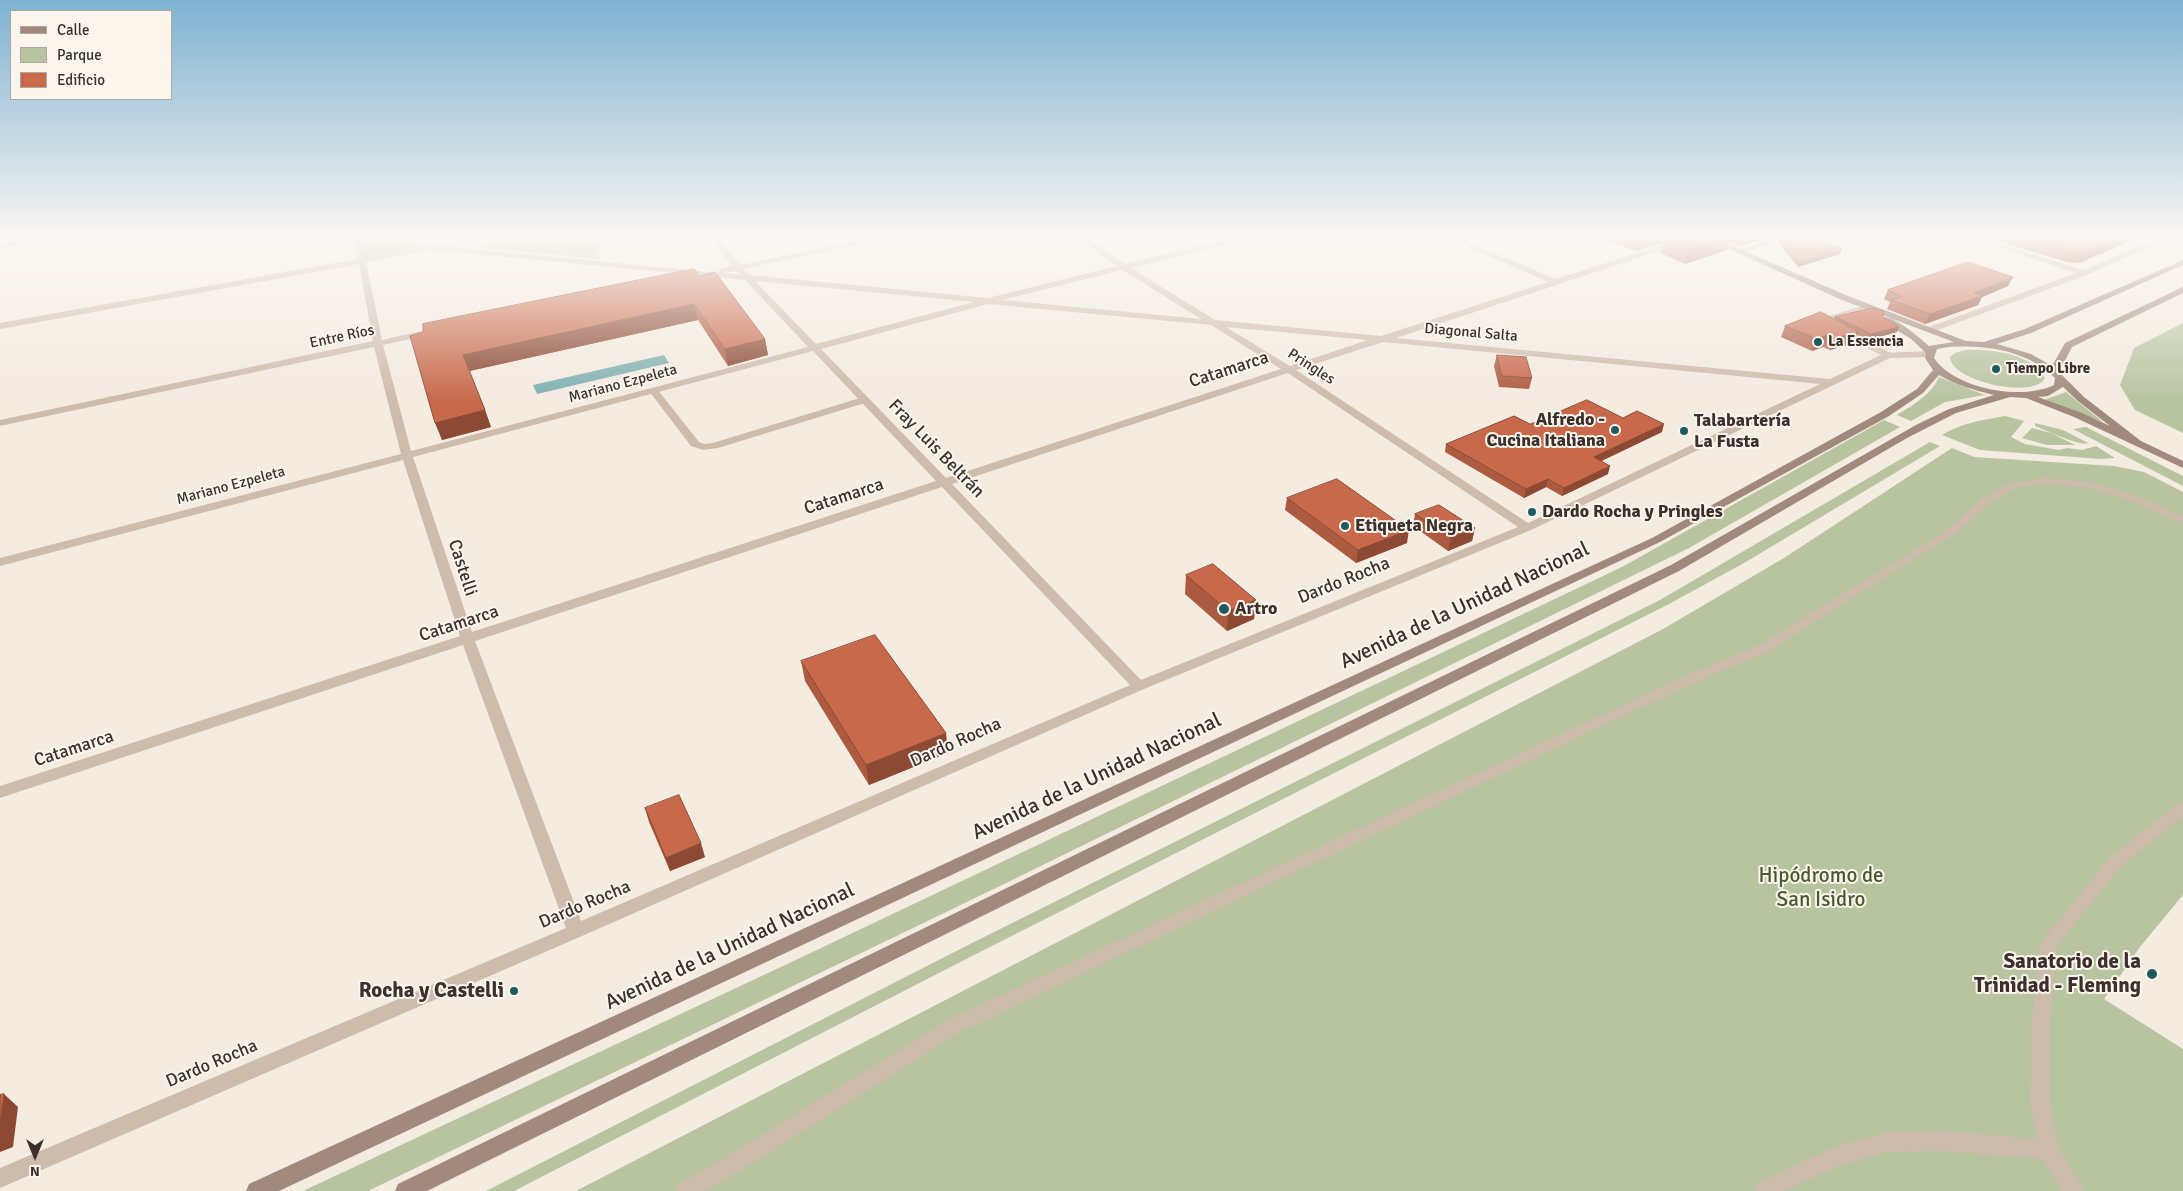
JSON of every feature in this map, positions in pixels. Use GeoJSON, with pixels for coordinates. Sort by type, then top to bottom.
{"type":"FeatureCollection","features":[{"type":"Feature","properties":{"kind":"main road"},"geometry":{"type":"LineString","coordinates":[[1828,291],[1899,327],[1929,352]]}},
{"type":"Feature","properties":{"kind":"main road"},"geometry":{"type":"LineString","coordinates":[[1984,345],[2028,331],[2119,291]]}},
{"type":"Feature","properties":{"kind":"main road"},"geometry":{"type":"LineString","coordinates":[[2136,441],[2083,400],[2056,376],[2040,363],[2022,355],[1984,345],[1966,343],[1933,347],[1929,352],[1928,359],[1938,370],[1972,387],[2008,395],[2043,395],[2054,391],[2059,386],[2056,376],[2068,345],[2182,291]]}},
{"type":"Feature","properties":{"kind":"main road"},"geometry":{"type":"LineString","coordinates":[[1845,298],[1966,343]]}},
{"type":"Feature","properties":{"kind":"main road","name":"Avenida de la Unidad Nacional"},"geometry":{"type":"LineString","coordinates":[[256,1191],[1656,540],[1815,450],[1885,414],[1920,391],[1938,370]]}},
{"type":"Feature","properties":{"kind":"main road"},"geometry":{"type":"LineString","coordinates":[[405,1191],[1675,568],[1949,412],[1982,400],[2008,395]]}},
{"type":"Feature","properties":{"kind":"main road"},"geometry":{"type":"LineString","coordinates":[[2026,396],[2078,415],[2183,465]]}},
{"type":"Feature","properties":{"kind":"street"},"geometry":{"type":"LineString","coordinates":[[0,326],[194,291]]}},
{"type":"Feature","properties":{"kind":"street","name":"Castelli"},"geometry":{"type":"LineString","coordinates":[[368,291],[378,343],[407,455],[468,640],[576,932]]}},
{"type":"Feature","properties":{"kind":"street","name":"Fray Luis Beltrán"},"geometry":{"type":"LineString","coordinates":[[760,291],[1139,686]]}},
{"type":"Feature","properties":{"kind":"street","name":"Diagonal Salta"},"geometry":{"type":"LineString","coordinates":[[879,291],[1829,382]]}},
{"type":"Feature","properties":{"kind":"street","name":"Mariano Ezpeleta"},"geometry":{"type":"LineString","coordinates":[[0,562],[654,392],[814,347],[1031,291]]}},
{"type":"Feature","properties":{"kind":"street","name":"Pringles"},"geometry":{"type":"LineString","coordinates":[[1161,291],[1288,369],[1527,528]]}},
{"type":"Feature","properties":{"kind":"street","name":"Catamarca"},"geometry":{"type":"LineString","coordinates":[[0,792],[1529,291]]}},
{"type":"Feature","properties":{"kind":"street"},"geometry":{"type":"LineString","coordinates":[[1932,329],[2036,291]]}},
{"type":"Feature","properties":{"kind":"street"},"geometry":{"type":"LineString","coordinates":[[1864,308],[1823,321],[1822,323],[1888,355]]}},
{"type":"Feature","properties":{"kind":"street","name":"Entre Ríos"},"geometry":{"type":"LineString","coordinates":[[0,423],[435,331]]}},
{"type":"Feature","properties":{"kind":"street","name":"Dardo Rocha"},"geometry":{"type":"LineString","coordinates":[[0,1178],[576,932],[1139,686],[1527,528],[1888,355],[1929,352]]}},
{"type":"Feature","properties":{"kind":"street"},"geometry":{"type":"LineString","coordinates":[[654,392],[695,444],[703,447],[714,446],[864,400]]}},
{"type":"Feature","properties":{"kind":"street"},"geometry":{"type":"LineString","coordinates":[[685,1191],[732,1164],[954,1026],[1611,716],[1695,677],[1764,648],[1897,564],[1950,533],[1987,500],[2013,485],[2046,482],[2091,485],[2130,497],[2183,520]]}},
{"type":"Feature","properties":{"kind":"street"},"geometry":{"type":"LineString","coordinates":[[2075,1191],[2048,1150],[2040,1102],[2041,1021],[2049,944],[2116,861],[2183,808]]}},
{"type":"Feature","properties":{"kind":"street"},"geometry":{"type":"LineString","coordinates":[[1763,1191],[1837,1156],[1888,1142],[1946,1141],[2048,1150]]}},
{"type":"Feature","properties":{"kind":"green space"},"geometry":{"type":"Polygon","coordinates":[[[2183,323],[2183,433],[2135,410],[2120,385],[2134,348],[2183,323]]]}},
{"type":"Feature","properties":{"kind":"green space"},"geometry":{"type":"Polygon","coordinates":[[[1965,350],[1986,350],[2009,354],[2030,363],[2045,378],[2038,384],[2026,387],[1993,385],[1977,380],[1963,374],[1954,366],[1950,357],[1955,353],[1965,350]]]}},
{"type":"Feature","properties":{"kind":"green space"},"geometry":{"type":"Polygon","coordinates":[[[1939,377],[1985,395],[1945,402],[1911,421],[1897,415],[1926,394],[1939,377]]]}},
{"type":"Feature","properties":{"kind":"green space"},"geometry":{"type":"Polygon","coordinates":[[[2066,392],[2103,422],[2044,400],[2066,392]]]}},
{"type":"Feature","properties":{"kind":"green space"},"geometry":{"type":"Polygon","coordinates":[[[2005,416],[2024,421],[2011,437],[2025,444],[2059,450],[2067,448],[2082,450],[2096,446],[2115,458],[2101,459],[1980,450],[1942,435],[1964,425],[2005,416]]]}},
{"type":"Feature","properties":{"kind":"green space"},"geometry":{"type":"Polygon","coordinates":[[[1884,420],[1900,427],[1689,548],[1000,886],[368,1191],[303,1191],[800,958],[1622,567],[1884,420]]]}},
{"type":"Feature","properties":{"kind":"green space"},"geometry":{"type":"Polygon","coordinates":[[[2035,423],[2063,430],[2088,443],[2078,443],[2063,438],[2035,426],[2035,423]]]}},
{"type":"Feature","properties":{"kind":"green space"},"geometry":{"type":"Polygon","coordinates":[[[2086,427],[2183,476],[2183,486],[2073,429],[2086,427]]]}},
{"type":"Feature","properties":{"kind":"green space"},"geometry":{"type":"Polygon","coordinates":[[[2032,428],[2051,433],[2075,445],[2047,445],[2022,438],[2032,428]]]}},
{"type":"Feature","properties":{"kind":"green space"},"geometry":{"type":"Polygon","coordinates":[[[1930,442],[1940,446],[1744,563],[1669,604],[976,954],[514,1191],[486,1191],[970,944],[1660,600],[1930,442]]]}},
{"type":"Feature","properties":{"kind":"green space","name":"Hipódromo de San Isidro"},"geometry":{"type":"Polygon","coordinates":[[[1952,448],[1974,457],[2114,466],[2144,472],[2183,492],[2183,895],[2140,947],[2104,999],[2183,1049],[2183,1191],[576,1191],[1663,629],[1784,558],[1952,448]]]}},
{"type":"Feature","properties":{"kind":"water"},"geometry":{"type":"Polygon","coordinates":[[[664,355],[669,363],[537,394],[533,385],[664,355]]]}},
{"type":"Feature","properties":{"kind":"building"},"geometry":{"type":"Polygon","coordinates":[[[588,291],[729,291],[765,339],[725,349],[694,304],[463,355],[485,410],[435,423],[410,336],[423,332],[423,324],[588,291]]]}},
{"type":"Feature","properties":{"kind":"building"},"geometry":{"type":"Polygon","coordinates":[[[1889,291],[1980,291],[1974,293],[1982,296],[1930,314],[1891,300],[1903,297],[1889,291]]]}},
{"type":"Feature","properties":{"kind":"building"},"geometry":{"type":"Polygon","coordinates":[[[1873,308],[1883,311],[1883,317],[1899,327],[1871,334],[1835,317],[1873,308]]]}},
{"type":"Feature","properties":{"kind":"building"},"geometry":{"type":"Polygon","coordinates":[[[1821,312],[1859,332],[1835,338],[1828,335],[1817,339],[1785,326],[1821,312]]]}},
{"type":"Feature","properties":{"kind":"building"},"geometry":{"type":"Polygon","coordinates":[[[1497,355],[1526,357],[1532,378],[1502,376],[1497,355]]]}},
{"type":"Feature","properties":{"kind":"building"},"geometry":{"type":"Polygon","coordinates":[[[1587,400],[1623,418],[1637,411],[1664,424],[1594,457],[1610,466],[1564,488],[1548,479],[1526,489],[1446,444],[1514,416],[1530,424],[1587,400]]]}},
{"type":"Feature","properties":{"kind":"building","name":"Etiqueta Negra"},"geometry":{"type":"Polygon","coordinates":[[[1337,479],[1409,530],[1358,550],[1287,498],[1337,479]]]}},
{"type":"Feature","properties":{"kind":"building"},"geometry":{"type":"Polygon","coordinates":[[[1439,505],[1475,528],[1451,538],[1415,514],[1439,505]]]}},
{"type":"Feature","properties":{"kind":"building"},"geometry":{"type":"Polygon","coordinates":[[[1213,564],[1256,600],[1228,611],[1186,575],[1213,564]]]}},
{"type":"Feature","properties":{"kind":"building"},"geometry":{"type":"Polygon","coordinates":[[[875,635],[946,733],[866,765],[801,661],[875,635]]]}},
{"type":"Feature","properties":{"kind":"building"},"geometry":{"type":"Polygon","coordinates":[[[679,795],[701,843],[666,858],[645,808],[679,795]]]}},
{"type":"Feature","properties":{"kind":"building"},"geometry":{"type":"Polygon","coordinates":[[[4,1094],[0,1124],[0,1095],[4,1094]]]}},
{"type":"Feature","properties":{"kind":"place","name":"La Essencia"},"geometry":{"type":"Point","coordinates":[1818,342]}},
{"type":"Feature","properties":{"kind":"place","name":"Tiempo Libre"},"geometry":{"type":"Point","coordinates":[1996,369]}},
{"type":"Feature","properties":{"kind":"place","name":"Alfredo - Cucina Italiana"},"geometry":{"type":"Point","coordinates":[1615,430]}},
{"type":"Feature","properties":{"kind":"place","name":"Talabartería La Fusta"},"geometry":{"type":"Point","coordinates":[1684,431]}},
{"type":"Feature","properties":{"kind":"place","name":"Dardo Rocha y Pringles"},"geometry":{"type":"Point","coordinates":[1532,512]}},
{"type":"Feature","properties":{"kind":"place","name":"Etiqueta Negra"},"geometry":{"type":"Point","coordinates":[1345,526]}},
{"type":"Feature","properties":{"kind":"place","name":"Artro"},"geometry":{"type":"Point","coordinates":[1224,609]}},
{"type":"Feature","properties":{"kind":"place","name":"Sanatorio de la Trinidad - Fleming"},"geometry":{"type":"Point","coordinates":[2152,974]}},
{"type":"Feature","properties":{"kind":"place","name":"Rocha y Castelli"},"geometry":{"type":"Point","coordinates":[514,991]}}]}
